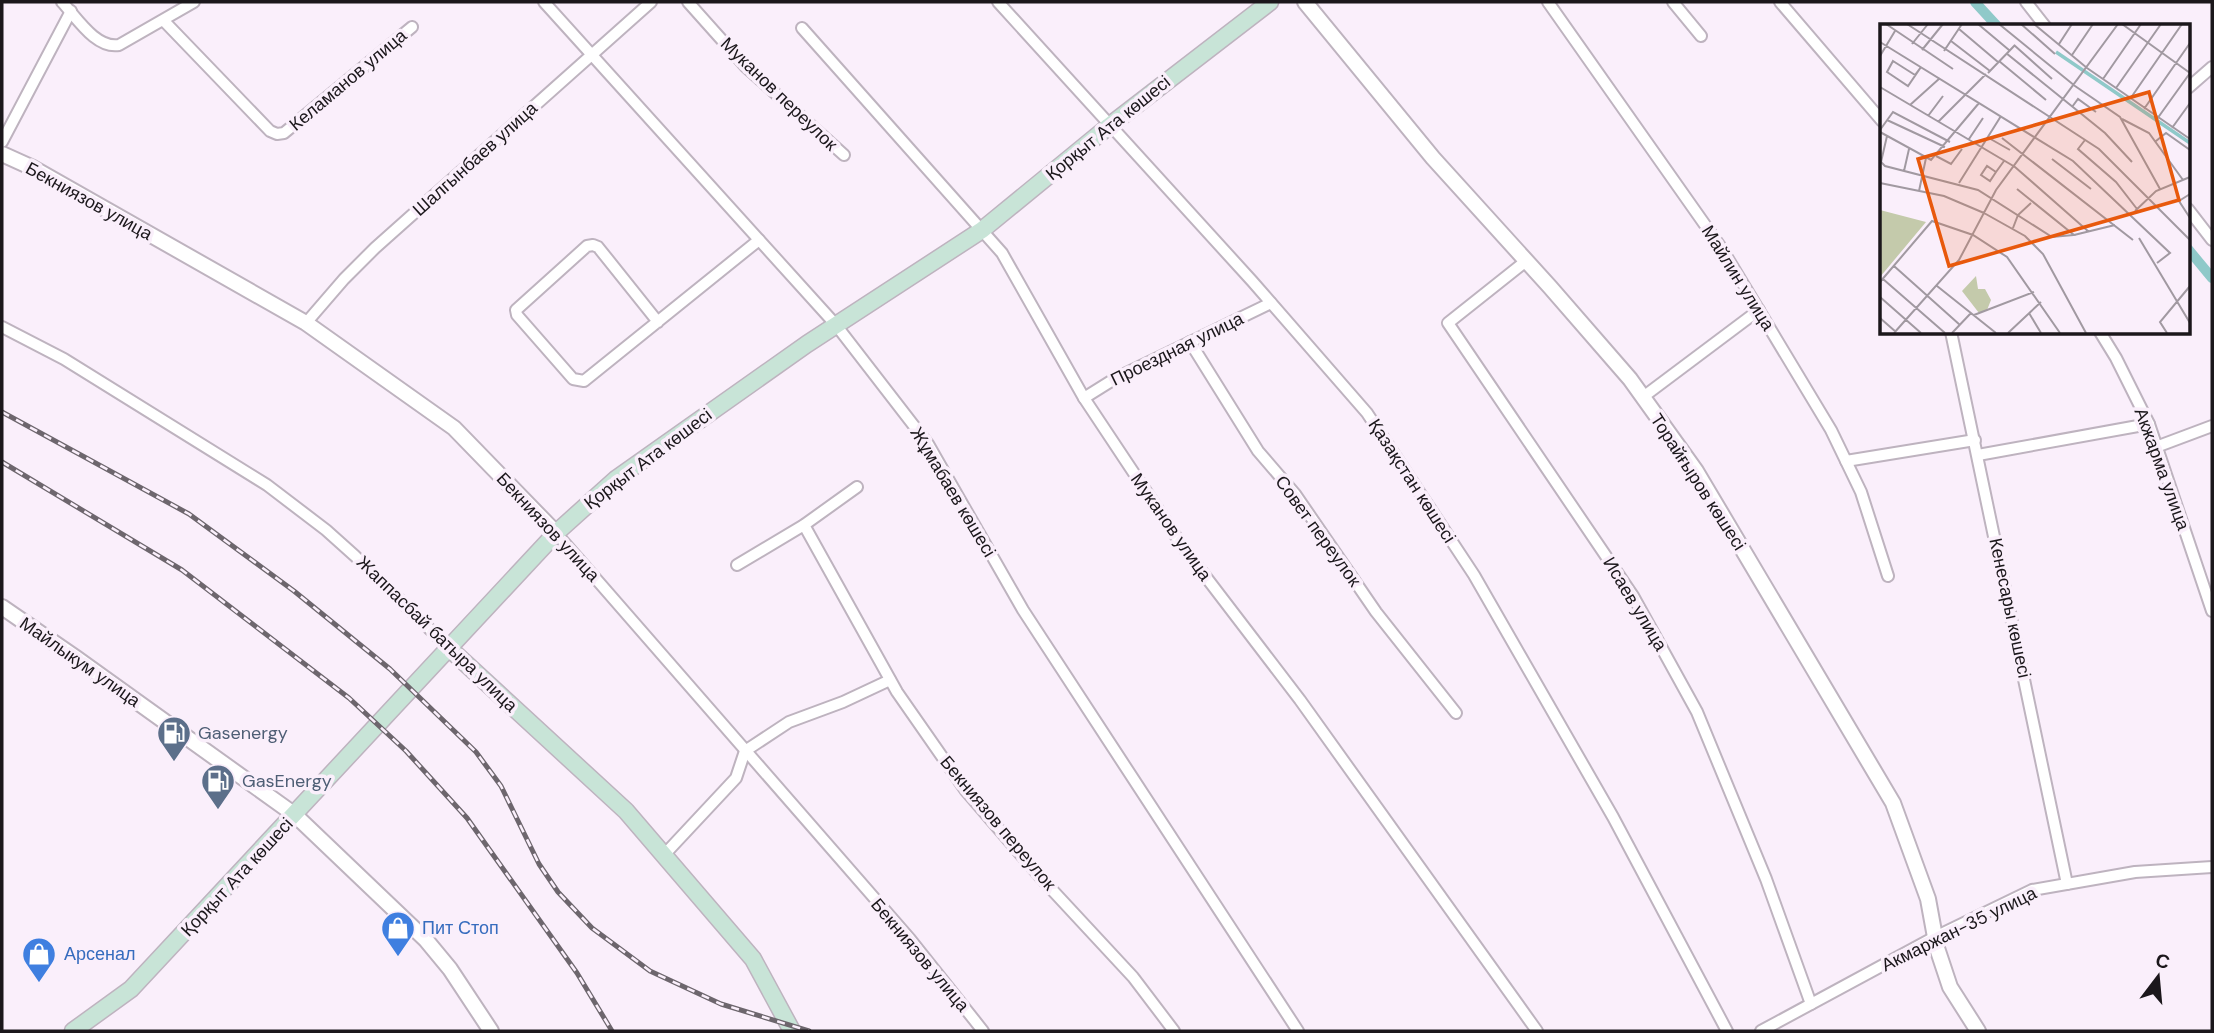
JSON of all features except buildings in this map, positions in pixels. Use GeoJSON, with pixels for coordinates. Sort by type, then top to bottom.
{"type":"FeatureCollection","features":[{"type":"Feature","properties":{"kind":"main road","name":"Қорқыт Ата көшесі"},"geometry":{"type":"LineString","coordinates":[[73,1031],[131,989],[555,533],[616,479],[836,325],[982,230],[1109,126],[1270,2]]}},
{"type":"Feature","properties":{"kind":"main road","name":"Жаппасбай батыра улица"},"geometry":{"type":"LineString","coordinates":[[450,649],[626,811],[752,959],[792,1031]]}},
{"type":"Feature","properties":{"kind":"street"},"geometry":{"type":"LineString","coordinates":[[62,2],[100,43],[110,47],[119,45],[164,21],[194,2]]}},
{"type":"Feature","properties":{"kind":"street","name":"Жұмабаев көшесі"},"geometry":{"type":"LineString","coordinates":[[544,2],[836,325],[928,444],[1023,610],[1298,1031]]}},
{"type":"Feature","properties":{"kind":"street","name":"Шалгынбаев улица"},"geometry":{"type":"LineString","coordinates":[[306,323],[375,248],[651,2]]}},
{"type":"Feature","properties":{"kind":"street","name":"Муканов переулок"},"geometry":{"type":"LineString","coordinates":[[688,2],[746,67],[844,155]]}},
{"type":"Feature","properties":{"kind":"street","name":"Қазақстан көшесі"},"geometry":{"type":"LineString","coordinates":[[998,2],[1367,413],[1474,575],[1613,817],[1727,1031]]}},
{"type":"Feature","properties":{"kind":"street","name":"Торайғыров көшесі"},"geometry":{"type":"LineString","coordinates":[[1305,2],[1433,158],[1621,369],[1696,471],[1894,803],[1928,899],[1935,937],[1951,987],[1978,1031]]}},
{"type":"Feature","properties":{"kind":"street","name":"Майлин улица"},"geometry":{"type":"LineString","coordinates":[[1548,2],[1722,249],[1831,430],[1861,492],[1888,576]]}},
{"type":"Feature","properties":{"kind":"street"},"geometry":{"type":"LineString","coordinates":[[1673,2],[1701,36]]}},
{"type":"Feature","properties":{"kind":"street"},"geometry":{"type":"LineString","coordinates":[[1780,2],[1880,120]]}},
{"type":"Feature","properties":{"kind":"street"},"geometry":{"type":"LineString","coordinates":[[2031,4],[2044,24]]}},
{"type":"Feature","properties":{"kind":"street"},"geometry":{"type":"LineString","coordinates":[[2,142],[71,11]]}},
{"type":"Feature","properties":{"kind":"street","name":"Келаманов улица"},"geometry":{"type":"LineString","coordinates":[[164,21],[270,131],[277,134],[284,133],[412,27]]}},
{"type":"Feature","properties":{"kind":"street","name":"Муканов улица"},"geometry":{"type":"LineString","coordinates":[[802,28],[1002,253],[1084,398],[1183,547],[1300,700],[1537,1031]]}},
{"type":"Feature","properties":{"kind":"street"},"geometry":{"type":"LineString","coordinates":[[2190,86],[2212,67]]}},
{"type":"Feature","properties":{"kind":"street","name":"Бекниязов улица"},"geometry":{"type":"LineString","coordinates":[[2,154],[33,168],[306,323],[454,428],[555,533],[910,939],[983,1031]]}},
{"type":"Feature","properties":{"kind":"street"},"geometry":{"type":"LineString","coordinates":[[2190,212],[2212,240]]}},
{"type":"Feature","properties":{"kind":"street"},"geometry":{"type":"LineString","coordinates":[[658,322],[598,247],[593,245],[587,246],[516,310],[517,315],[573,379],[584,381],[658,322],[759,240]]}},
{"type":"Feature","properties":{"kind":"street","name":"Исаев улица"},"geometry":{"type":"LineString","coordinates":[[1526,261],[1448,323],[1633,596],[1697,712],[1766,878],[1811,1004]]}},
{"type":"Feature","properties":{"kind":"street","name":"Проездная улица"},"geometry":{"type":"LineString","coordinates":[[1084,398],[1116,378],[1271,303]]}},
{"type":"Feature","properties":{"kind":"street"},"geometry":{"type":"LineString","coordinates":[[1643,397],[1759,310]]}},
{"type":"Feature","properties":{"kind":"street","name":"Жаппасбай батыра улица"},"geometry":{"type":"LineString","coordinates":[[2,327],[123,394],[267,485],[326,530],[450,649]]}},
{"type":"Feature","properties":{"kind":"street","name":"Кенесары көшесі"},"geometry":{"type":"LineString","coordinates":[[1951,334],[2067,884]]}},
{"type":"Feature","properties":{"kind":"street","name":"Акжарма улица"},"geometry":{"type":"LineString","coordinates":[[2101,334],[2149,424],[2212,611]]}},
{"type":"Feature","properties":{"kind":"street","name":"Совет переулок"},"geometry":{"type":"LineString","coordinates":[[1190,342],[1258,452],[1295,494],[1376,612],[1456,713]]}},
{"type":"Feature","properties":{"kind":"street"},"geometry":{"type":"LineString","coordinates":[[1978,455],[2149,424]]}},
{"type":"Feature","properties":{"kind":"street"},"geometry":{"type":"LineString","coordinates":[[2156,447],[2212,426]]}},
{"type":"Feature","properties":{"kind":"street"},"geometry":{"type":"LineString","coordinates":[[1846,461],[1975,440]]}},
{"type":"Feature","properties":{"kind":"street"},"geometry":{"type":"LineString","coordinates":[[737,565],[804,525],[858,487]]}},
{"type":"Feature","properties":{"kind":"street","name":"Бекниязов переулок"},"geometry":{"type":"LineString","coordinates":[[804,525],[890,680],[966,791],[1133,977],[1174,1031]]}},
{"type":"Feature","properties":{"kind":"street","name":"Майлыкум улица"},"geometry":{"type":"LineString","coordinates":[[2,607],[295,815],[426,940],[450,969],[491,1031]]}},
{"type":"Feature","properties":{"kind":"street"},"geometry":{"type":"LineString","coordinates":[[664,855],[736,778],[745,751],[789,722],[844,702],[890,680]]}},
{"type":"Feature","properties":{"kind":"street","name":"Акмаржан-35 улица"},"geometry":{"type":"LineString","coordinates":[[1761,1031],[1935,937],[2032,890],[2135,872],[2212,867]]}},
{"type":"Feature","properties":{"kind":"waterway"},"geometry":{"type":"LineString","coordinates":[[1975,2],[1995,24]]}},
{"type":"Feature","properties":{"kind":"waterway"},"geometry":{"type":"LineString","coordinates":[[2190,251],[2212,278]]}},
{"type":"Feature","properties":{"kind":"railway"},"geometry":{"type":"LineString","coordinates":[[2,412],[189,514],[294,591],[390,669],[476,752],[501,786],[539,864],[558,892],[592,928],[650,971],[721,1004],[809,1031]]}},
{"type":"Feature","properties":{"kind":"railway"},"geometry":{"type":"LineString","coordinates":[[2,462],[182,570],[349,698],[406,751],[467,818],[577,973],[612,1031]]}},
{"type":"Feature","properties":{"kind":"place","name":"Gasenergy"},"geometry":{"type":"Point","coordinates":[174,763]}},
{"type":"Feature","properties":{"kind":"place","name":"GasEnergy"},"geometry":{"type":"Point","coordinates":[218,811]}},
{"type":"Feature","properties":{"kind":"place","name":"Пит Стоп"},"geometry":{"type":"Point","coordinates":[398,958]}},
{"type":"Feature","properties":{"kind":"place","name":"Арсенал"},"geometry":{"type":"Point","coordinates":[39,984]}}]}
